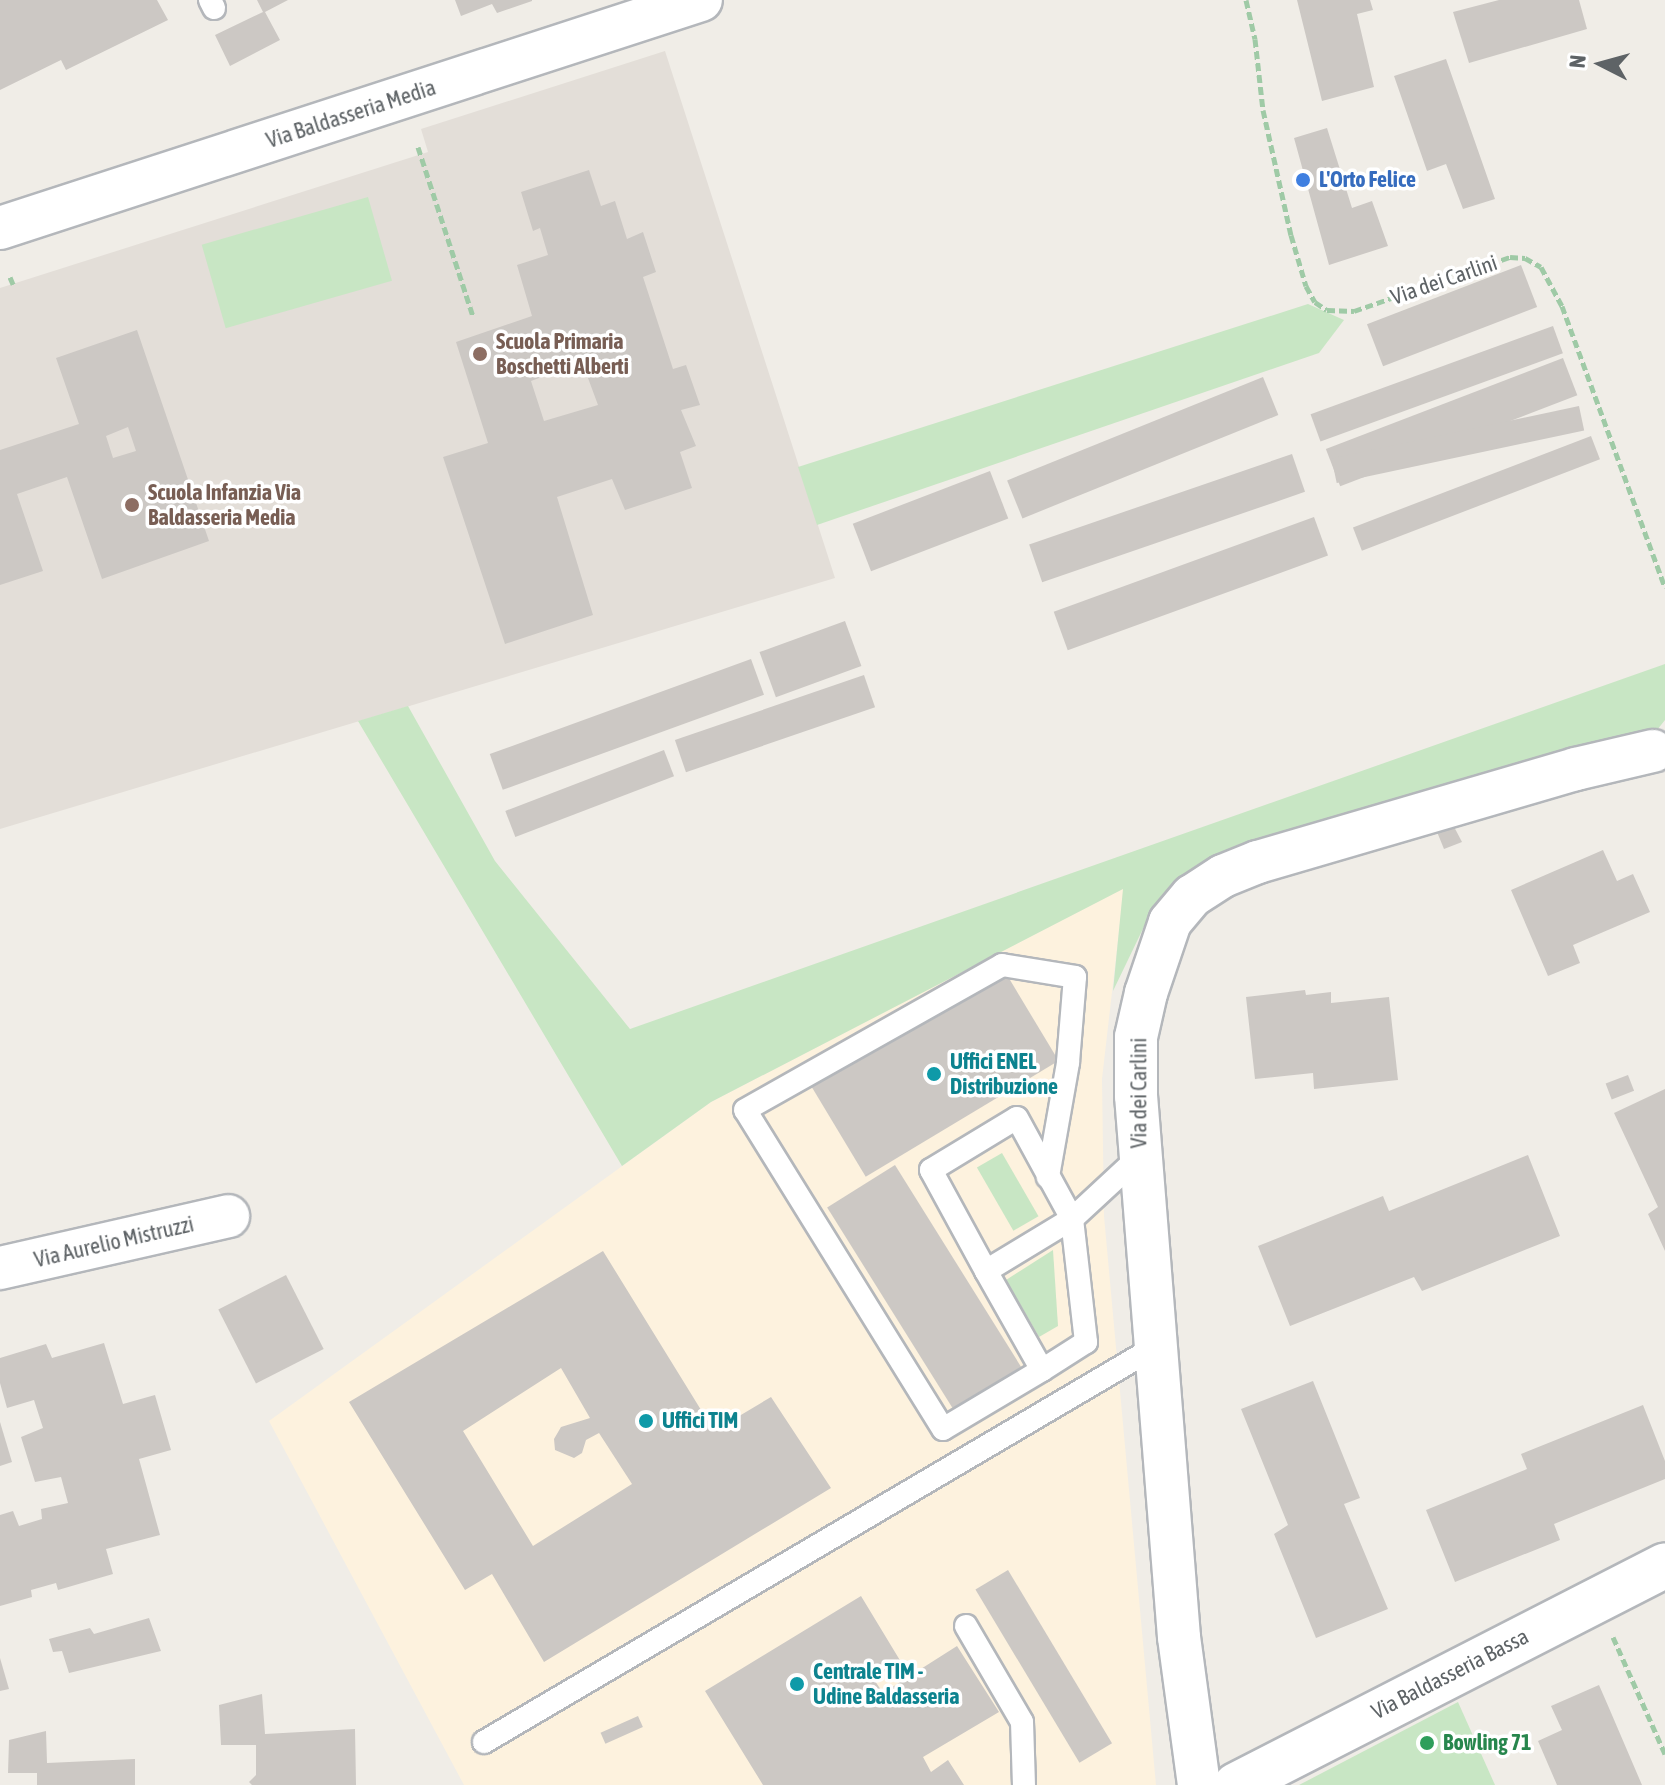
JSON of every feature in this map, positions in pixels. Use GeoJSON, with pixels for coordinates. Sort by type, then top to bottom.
{"type":"FeatureCollection","features":[{"type":"Feature","properties":{"kind":"street","name":"Via Baldasseria Media"},"geometry":{"type":"LineString","coordinates":[[0,228],[701,0]]}},
{"type":"Feature","properties":{"kind":"street","name":"Via dei Carlini"},"geometry":{"type":"LineString","coordinates":[[1199,1785],[1179,1637],[1139,1157],[1136,1037],[1157,954],[1170,922],[1192,896],[1223,876],[1258,862],[1576,769],[1653,751]]}},
{"type":"Feature","properties":{"kind":"street","name":"Via Aurelio Mistruzzi"},"geometry":{"type":"LineString","coordinates":[[0,1268],[228,1216]]}},
{"type":"Feature","properties":{"kind":"street","name":"Via Baldasseria Bassa"},"geometry":{"type":"LineString","coordinates":[[1236,1785],[1665,1565]]}},
{"type":"Feature","properties":{"kind":"lane"},"geometry":{"type":"LineString","coordinates":[[1042,1370],[931,1170],[1017,1118],[1048,1177],[1072,1219],[1086,1342],[1042,1370],[943,1429],[745,1110],[1002,965],[1075,977],[1068,1063],[1048,1177]]}},
{"type":"Feature","properties":{"kind":"lane"},"geometry":{"type":"LineString","coordinates":[[986,1271],[1072,1219],[1139,1157]]}},
{"type":"Feature","properties":{"kind":"lane"},"geometry":{"type":"LineString","coordinates":[[484,1742],[1155,1347]]}},
{"type":"Feature","properties":{"kind":"lane"},"geometry":{"type":"LineString","coordinates":[[966,1626],[1022,1722],[1024,1785]]}},
{"type":"Feature","properties":{"kind":"path","name":"Via dei Carlini"},"geometry":{"type":"LineString","coordinates":[[1246,0],[1255,39],[1263,110],[1291,235],[1306,286],[1315,302],[1327,310],[1354,311],[1510,257],[1525,258],[1541,267],[1562,306],[1665,588]]}},
{"type":"Feature","properties":{"kind":"path"},"geometry":{"type":"LineString","coordinates":[[418,147],[473,316]]}},
{"type":"Feature","properties":{"kind":"path"},"geometry":{"type":"LineString","coordinates":[[10,277],[13,284]]}},
{"type":"Feature","properties":{"kind":"path"},"geometry":{"type":"LineString","coordinates":[[1597,1600],[1665,1754]]}},
{"type":"Feature","properties":{"kind":"shaded area","name":"Scuola Primaria Boschetti Alberti"},"geometry":{"type":"Polygon","coordinates":[[[665,51],[835,578],[0,829],[0,288],[428,152],[421,129],[665,51]]]}},
{"type":"Feature","properties":{"kind":"shaded area"},"geometry":{"type":"Polygon","coordinates":[[[1124,888],[1102,1079],[1104,1216],[1156,1785],[464,1785],[269,1421],[711,1102],[1124,888]]]}},
{"type":"Feature","properties":{"kind":"green space"},"geometry":{"type":"Polygon","coordinates":[[[368,197],[392,281],[226,328],[202,245],[368,197]]]}},
{"type":"Feature","properties":{"kind":"green space"},"geometry":{"type":"Polygon","coordinates":[[[1308,304],[1344,320],[1319,353],[817,525],[798,467],[1308,304]]]}},
{"type":"Feature","properties":{"kind":"green space"},"geometry":{"type":"Polygon","coordinates":[[[1665,664],[1665,720],[1653,735],[1192,872],[1170,887],[1152,910],[1113,991],[1123,889],[711,1102],[622,1166],[358,721],[408,706],[495,861],[630,1029],[1665,664]]]}},
{"type":"Feature","properties":{"kind":"green space"},"geometry":{"type":"Polygon","coordinates":[[[1002,1153],[1038,1216],[1013,1231],[977,1168],[1002,1153]]]}},
{"type":"Feature","properties":{"kind":"green space"},"geometry":{"type":"Polygon","coordinates":[[[1053,1250],[1058,1326],[1039,1337],[1006,1280],[1053,1250]]]}},
{"type":"Feature","properties":{"kind":"green space","name":"Bowling 71"},"geometry":{"type":"Polygon","coordinates":[[[1458,1702],[1495,1785],[1299,1785],[1458,1702]]]}},
{"type":"Feature","properties":{"kind":"building"},"geometry":{"type":"Polygon","coordinates":[[[0,0],[157,0],[168,20],[66,70],[61,60],[0,90],[0,0]]]}},
{"type":"Feature","properties":{"kind":"building"},"geometry":{"type":"Polygon","coordinates":[[[257,0],[288,0],[265,12],[280,40],[230,66],[215,35],[263,12],[257,0]]]}},
{"type":"Feature","properties":{"kind":"building"},"geometry":{"type":"Polygon","coordinates":[[[455,0],[532,1],[497,13],[492,4],[461,16],[455,0]]]}},
{"type":"Feature","properties":{"kind":"building"},"geometry":{"type":"Polygon","coordinates":[[[1297,0],[1370,0],[1373,10],[1357,14],[1374,87],[1322,101],[1297,0]]]}},
{"type":"Feature","properties":{"kind":"building"},"geometry":{"type":"Polygon","coordinates":[[[1499,0],[1579,0],[1587,29],[1469,63],[1453,12],[1499,0]]]}},
{"type":"Feature","properties":{"kind":"building"},"geometry":{"type":"Polygon","coordinates":[[[1446,59],[1495,199],[1463,209],[1446,164],[1427,171],[1394,76],[1446,59]]]}},
{"type":"Feature","properties":{"kind":"building"},"geometry":{"type":"Polygon","coordinates":[[[1327,128],[1352,208],[1372,201],[1388,246],[1329,265],[1294,138],[1327,128]]]}},
{"type":"Feature","properties":{"kind":"building"},"geometry":{"type":"Polygon","coordinates":[[[589,170],[601,206],[615,201],[627,239],[643,232],[656,272],[643,277],[673,369],[686,365],[700,405],[681,410],[696,446],[680,452],[692,488],[625,510],[612,479],[557,497],[593,615],[505,644],[443,457],[488,443],[456,342],[532,316],[517,265],[548,255],[540,228],[533,231],[521,192],[589,170]],[[582,362],[531,381],[544,421],[598,405],[582,362]]]}},
{"type":"Feature","properties":{"kind":"building"},"geometry":{"type":"Polygon","coordinates":[[[1521,265],[1537,307],[1383,366],[1367,324],[1521,265]]]}},
{"type":"Feature","properties":{"kind":"building"},"geometry":{"type":"Polygon","coordinates":[[[1553,326],[1563,353],[1320,441],[1311,414],[1553,326]]]}},
{"type":"Feature","properties":{"kind":"building"},"geometry":{"type":"Polygon","coordinates":[[[137,330],[209,541],[102,579],[67,477],[17,494],[43,571],[0,585],[0,450],[79,424],[56,358],[137,330]],[[128,427],[106,436],[113,458],[136,451],[128,427]]]}},
{"type":"Feature","properties":{"kind":"building"},"geometry":{"type":"Polygon","coordinates":[[[1563,358],[1577,395],[1340,486],[1326,449],[1563,358]]]}},
{"type":"Feature","properties":{"kind":"building"},"geometry":{"type":"Polygon","coordinates":[[[1263,377],[1278,415],[1022,518],[1007,480],[1263,377]]]}},
{"type":"Feature","properties":{"kind":"building"},"geometry":{"type":"Polygon","coordinates":[[[1579,406],[1584,430],[1337,483],[1332,459],[1579,406]]]}},
{"type":"Feature","properties":{"kind":"building"},"geometry":{"type":"Polygon","coordinates":[[[1591,436],[1600,459],[1362,551],[1353,527],[1591,436]]]}},
{"type":"Feature","properties":{"kind":"building"},"geometry":{"type":"Polygon","coordinates":[[[1292,454],[1305,492],[1042,582],[1029,545],[1292,454]]]}},
{"type":"Feature","properties":{"kind":"building"},"geometry":{"type":"Polygon","coordinates":[[[990,471],[1008,519],[871,571],[853,524],[990,471]]]}},
{"type":"Feature","properties":{"kind":"building"},"geometry":{"type":"Polygon","coordinates":[[[1314,517],[1328,556],[1068,650],[1054,612],[1314,517]]]}},
{"type":"Feature","properties":{"kind":"building"},"geometry":{"type":"Polygon","coordinates":[[[845,621],[861,666],[776,697],[759,652],[845,621]]]}},
{"type":"Feature","properties":{"kind":"building"},"geometry":{"type":"Polygon","coordinates":[[[751,659],[764,695],[503,790],[490,754],[751,659]]]}},
{"type":"Feature","properties":{"kind":"building"},"geometry":{"type":"Polygon","coordinates":[[[864,675],[875,707],[686,772],[675,740],[864,675]]]}},
{"type":"Feature","properties":{"kind":"building"},"geometry":{"type":"Polygon","coordinates":[[[664,750],[674,776],[515,837],[505,811],[664,750]]]}},
{"type":"Feature","properties":{"kind":"building"},"geometry":{"type":"Polygon","coordinates":[[[1451,821],[1462,842],[1444,849],[1435,827],[1451,821]]]}},
{"type":"Feature","properties":{"kind":"building"},"geometry":{"type":"Polygon","coordinates":[[[1603,850],[1617,881],[1633,874],[1650,912],[1573,945],[1580,963],[1548,976],[1511,890],[1603,850]]]}},
{"type":"Feature","properties":{"kind":"building","name":"Uffici ENEL Distribuzione"},"geometry":{"type":"Polygon","coordinates":[[[1004,970],[1059,1061],[866,1177],[811,1086],[1004,970]]]}},
{"type":"Feature","properties":{"kind":"building"},"geometry":{"type":"Polygon","coordinates":[[[1305,990],[1306,995],[1331,992],[1331,1003],[1389,997],[1398,1080],[1314,1089],[1313,1073],[1255,1079],[1246,997],[1305,990]]]}},
{"type":"Feature","properties":{"kind":"building"},"geometry":{"type":"Polygon","coordinates":[[[1628,1075],[1634,1091],[1612,1099],[1606,1084],[1628,1075]]]}},
{"type":"Feature","properties":{"kind":"building"},"geometry":{"type":"Polygon","coordinates":[[[1665,1089],[1665,1251],[1648,1214],[1658,1207],[1614,1113],[1665,1089]]]}},
{"type":"Feature","properties":{"kind":"building"},"geometry":{"type":"Polygon","coordinates":[[[1528,1155],[1560,1236],[1422,1291],[1414,1277],[1290,1326],[1258,1246],[1383,1196],[1389,1211],[1528,1155]]]}},
{"type":"Feature","properties":{"kind":"building"},"geometry":{"type":"Polygon","coordinates":[[[895,1165],[1023,1369],[955,1412],[827,1207],[895,1165]]]}},
{"type":"Feature","properties":{"kind":"building"},"geometry":{"type":"Polygon","coordinates":[[[603,1251],[714,1431],[771,1397],[831,1488],[544,1662],[492,1574],[465,1590],[349,1402],[603,1251]],[[561,1368],[463,1431],[533,1546],[632,1484],[599,1433],[586,1440],[582,1453],[574,1458],[555,1450],[554,1439],[561,1427],[590,1418],[561,1368]]]}},
{"type":"Feature","properties":{"kind":"building"},"geometry":{"type":"Polygon","coordinates":[[[286,1275],[324,1349],[256,1383],[218,1310],[286,1275]]]}},
{"type":"Feature","properties":{"kind":"building"},"geometry":{"type":"Polygon","coordinates":[[[104,1343],[123,1404],[155,1395],[171,1450],[139,1459],[160,1535],[106,1549],[113,1574],[58,1590],[56,1583],[31,1590],[32,1597],[0,1606],[0,1515],[13,1511],[19,1526],[42,1519],[41,1509],[68,1503],[61,1477],[35,1482],[21,1437],[43,1428],[34,1400],[7,1408],[0,1383],[0,1358],[46,1344],[52,1358],[104,1343]]]}},
{"type":"Feature","properties":{"kind":"building"},"geometry":{"type":"Polygon","coordinates":[[[1313,1381],[1360,1498],[1344,1504],[1388,1609],[1316,1638],[1274,1534],[1288,1525],[1241,1409],[1313,1381]]]}},
{"type":"Feature","properties":{"kind":"building"},"geometry":{"type":"Polygon","coordinates":[[[1643,1405],[1665,1461],[1665,1479],[1554,1524],[1560,1540],[1455,1582],[1426,1510],[1527,1469],[1521,1454],[1643,1405]]]}},
{"type":"Feature","properties":{"kind":"building"},"geometry":{"type":"Polygon","coordinates":[[[0,1422],[12,1462],[0,1466],[0,1422]]]}},
{"type":"Feature","properties":{"kind":"building"},"geometry":{"type":"Polygon","coordinates":[[[1008,1570],[1112,1743],[1079,1763],[975,1590],[1008,1570]]]}},
{"type":"Feature","properties":{"kind":"building","name":"Centrale TIM - Udine Baldasseria"},"geometry":{"type":"Polygon","coordinates":[[[861,1596],[901,1662],[873,1678],[883,1693],[957,1646],[999,1712],[923,1757],[931,1772],[948,1760],[964,1785],[763,1785],[705,1691],[861,1596]]]}},
{"type":"Feature","properties":{"kind":"building"},"geometry":{"type":"Polygon","coordinates":[[[149,1618],[161,1651],[69,1673],[62,1651],[53,1652],[49,1639],[90,1628],[94,1634],[149,1618]]]}},
{"type":"Feature","properties":{"kind":"building"},"geometry":{"type":"Polygon","coordinates":[[[0,1658],[9,1689],[0,1691],[0,1658]]]}},
{"type":"Feature","properties":{"kind":"building"},"geometry":{"type":"Polygon","coordinates":[[[1599,1685],[1642,1785],[1557,1785],[1538,1741],[1562,1730],[1551,1706],[1599,1685]]]}},
{"type":"Feature","properties":{"kind":"building"},"geometry":{"type":"Polygon","coordinates":[[[262,1694],[265,1734],[355,1729],[356,1785],[252,1785],[249,1782],[256,1775],[256,1745],[221,1745],[219,1705],[262,1694]]]}},
{"type":"Feature","properties":{"kind":"building"},"geometry":{"type":"Polygon","coordinates":[[[638,1716],[643,1727],[605,1744],[601,1733],[638,1716]]]}},
{"type":"Feature","properties":{"kind":"building"},"geometry":{"type":"Polygon","coordinates":[[[46,1731],[47,1763],[135,1759],[135,1785],[37,1785],[37,1773],[8,1773],[9,1740],[46,1731]]]}},
{"type":"Feature","properties":{"kind":"place","name":"L'Orto Felice"},"geometry":{"type":"Point","coordinates":[1303,180]}},
{"type":"Feature","properties":{"kind":"place","name":"Scuola Primaria Boschetti Alberti"},"geometry":{"type":"Point","coordinates":[480,354]}},
{"type":"Feature","properties":{"kind":"place","name":"Scuola Infanzia Via Baldasseria Media"},"geometry":{"type":"Point","coordinates":[132,505]}},
{"type":"Feature","properties":{"kind":"place","name":"Uffici ENEL Distribuzione"},"geometry":{"type":"Point","coordinates":[934,1074]}},
{"type":"Feature","properties":{"kind":"place","name":"Uffici TIM"},"geometry":{"type":"Point","coordinates":[646,1421]}},
{"type":"Feature","properties":{"kind":"place","name":"Centrale TIM - Udine Baldasseria"},"geometry":{"type":"Point","coordinates":[797,1684]}},
{"type":"Feature","properties":{"kind":"place","name":"Bowling 71"},"geometry":{"type":"Point","coordinates":[1427,1743]}}]}
